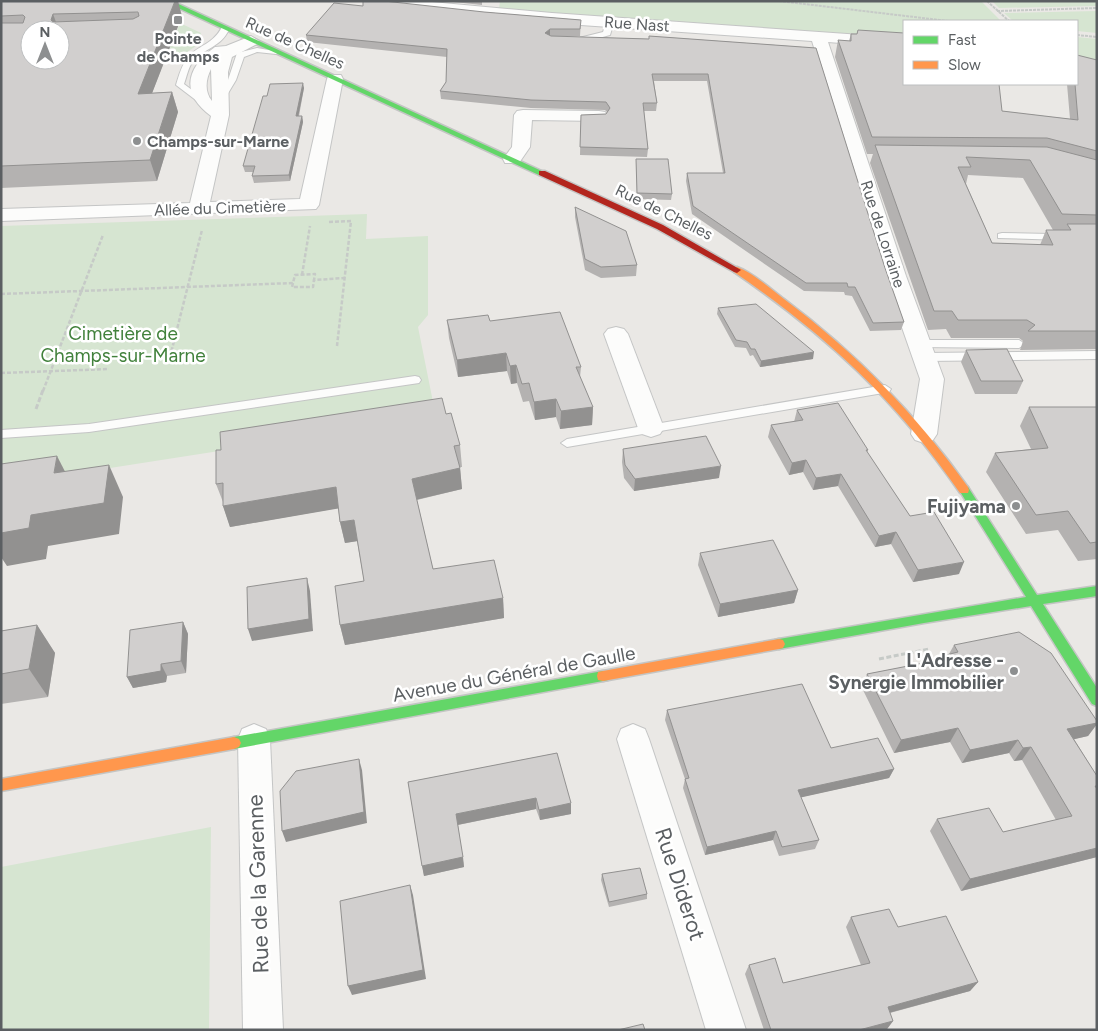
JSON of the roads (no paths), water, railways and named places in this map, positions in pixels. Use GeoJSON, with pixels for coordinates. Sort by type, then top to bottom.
{"type":"FeatureCollection","features":[{"type":"Feature","properties":{"kind":"main road","name":"Rue de Chelles"},"geometry":{"type":"LineString","coordinates":[[165,2],[660,227],[737,268],[808,320],[885,389],[924,434],[984,520],[1097,700]]}},
{"type":"Feature","properties":{"kind":"main road","name":"Avenue du Général de Gaulle"},"geometry":{"type":"LineString","coordinates":[[1,785],[1034,600],[1097,591]]}},
{"type":"Feature","properties":{"kind":"street","name":"Rue Nast"},"geometry":{"type":"LineString","coordinates":[[370,1],[498,7],[610,22],[903,43]]}},
{"type":"Feature","properties":{"kind":"street","name":"Rue de Lorraine"},"geometry":{"type":"LineString","coordinates":[[818,36],[863,159],[895,276],[932,379],[924,434]]}},
{"type":"Feature","properties":{"kind":"street"},"geometry":{"type":"LineString","coordinates":[[220,106],[200,99],[198,87],[206,62],[246,38]]}},
{"type":"Feature","properties":{"kind":"street"},"geometry":{"type":"LineString","coordinates":[[195,219],[220,106],[219,76],[224,56],[246,38]]}},
{"type":"Feature","properties":{"kind":"street","name":"Allée du Cimetière"},"geometry":{"type":"LineString","coordinates":[[1,215],[112,212],[195,219],[310,214],[335,79]]}},
{"type":"Feature","properties":{"kind":"street"},"geometry":{"type":"LineString","coordinates":[[512,159],[522,147],[523,115],[599,116]]}},
{"type":"Feature","properties":{"kind":"street"},"geometry":{"type":"LineString","coordinates":[[616,334],[652,428]]}},
{"type":"Feature","properties":{"kind":"street","name":"Rue de la Garenne"},"geometry":{"type":"LineString","coordinates":[[254,739],[262,1030]]}},
{"type":"Feature","properties":{"kind":"street","name":"Rue Diderot"},"geometry":{"type":"LineString","coordinates":[[633,739],[726,1030]]}},
{"type":"Feature","properties":{"kind":"lane"},"geometry":{"type":"LineString","coordinates":[[568,40],[584,40],[606,33],[610,22]]}},
{"type":"Feature","properties":{"kind":"lane"},"geometry":{"type":"LineString","coordinates":[[200,99],[180,85],[187,64],[197,53],[221,39],[225,29]]}},
{"type":"Feature","properties":{"kind":"lane"},"geometry":{"type":"LineString","coordinates":[[220,106],[232,80],[240,55],[257,50],[276,52]]}},
{"type":"Feature","properties":{"kind":"lane"},"geometry":{"type":"LineString","coordinates":[[1002,236],[1097,238]]}},
{"type":"Feature","properties":{"kind":"lane"},"geometry":{"type":"LineString","coordinates":[[923,351],[1020,344]]}},
{"type":"Feature","properties":{"kind":"lane"},"geometry":{"type":"LineString","coordinates":[[923,351],[1097,355]]}},
{"type":"Feature","properties":{"kind":"lane"},"geometry":{"type":"LineString","coordinates":[[1,434],[89,428],[415,380]]}},
{"type":"Feature","properties":{"kind":"lane"},"geometry":{"type":"LineString","coordinates":[[567,443],[885,389]]}},
{"type":"Feature","properties":{"kind":"place","name":"Pointe de Champs"},"geometry":{"type":"Point","coordinates":[178,20]}},
{"type":"Feature","properties":{"kind":"place","name":"Champs-sur-Marne"},"geometry":{"type":"Point","coordinates":[137,141]}},
{"type":"Feature","properties":{"kind":"place","name":"Fujiyama"},"geometry":{"type":"Point","coordinates":[1016,506]}},
{"type":"Feature","properties":{"kind":"place","name":"L'Adresse - Synergie Immobilier"},"geometry":{"type":"Point","coordinates":[1014,671]}},
{"type":"Feature","properties":{"kind":"park label","name":"Cimetière de Champs-sur-Marne"},"geometry":{"type":"Point","coordinates":[123,344]}}]}
